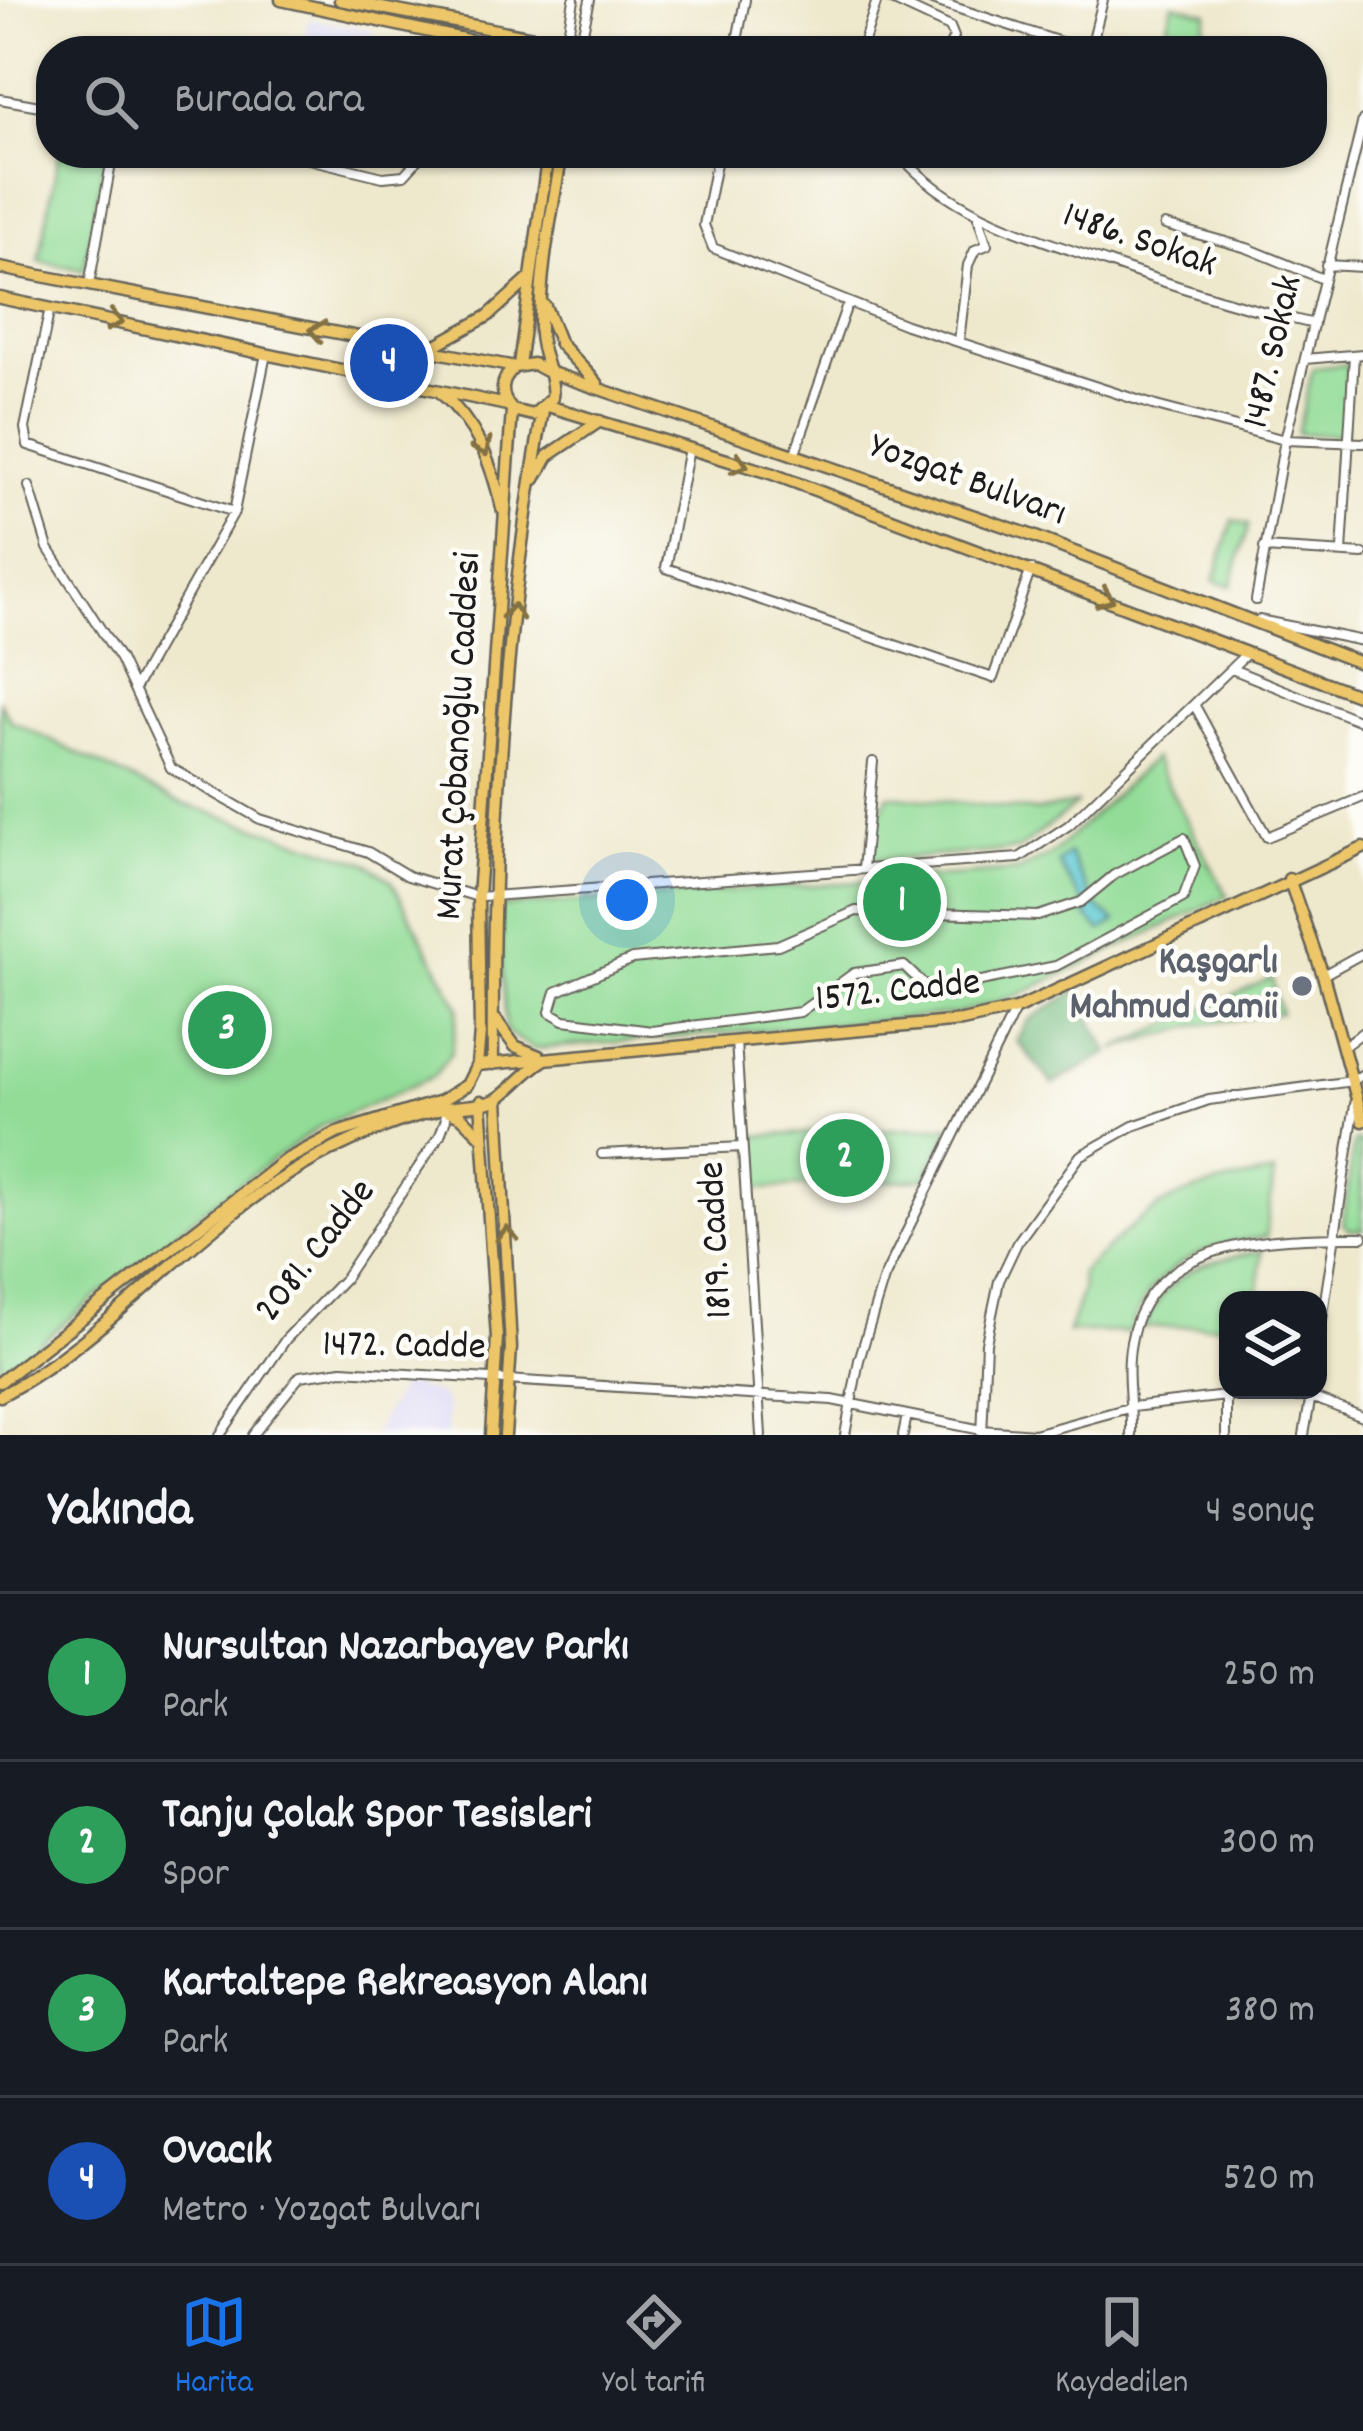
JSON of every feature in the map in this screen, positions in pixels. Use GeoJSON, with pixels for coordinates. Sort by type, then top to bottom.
{"type":"FeatureCollection","features":[{"type":"Feature","properties":{"kind":"main road"},"geometry":{"type":"LineString","coordinates":[[281,0],[452,36]]}},
{"type":"Feature","properties":{"kind":"main road"},"geometry":{"type":"LineString","coordinates":[[340,0],[399,6],[523,36]]}},
{"type":"Feature","properties":{"kind":"main road"},"geometry":{"type":"LineString","coordinates":[[0,298],[436,389],[529,416],[546,408],[554,389],[546,371],[534,278],[546,168]]}},
{"type":"Feature","properties":{"kind":"main road"},"geometry":{"type":"LineString","coordinates":[[509,407],[502,385],[517,366],[559,168]]}},
{"type":"Feature","properties":{"kind":"main road"},"geometry":{"type":"LineString","coordinates":[[0,268],[423,352],[546,371]]}},
{"type":"Feature","properties":{"kind":"main road"},"geometry":{"type":"LineString","coordinates":[[423,352],[488,316],[534,278]]}},
{"type":"Feature","properties":{"kind":"main road"},"geometry":{"type":"LineString","coordinates":[[534,278],[551,329],[572,362],[605,388]]}},
{"type":"Feature","properties":{"kind":"main road","name":"Yozgat Bulvarı"},"geometry":{"type":"LineString","coordinates":[[546,371],[1025,533],[1363,664]]}},
{"type":"Feature","properties":{"kind":"main road"},"geometry":{"type":"LineString","coordinates":[[436,389],[472,426],[489,458],[504,522]]}},
{"type":"Feature","properties":{"kind":"main road","name":"Murat Çobanoğlu Caddesi"},"geometry":{"type":"LineString","coordinates":[[477,1065],[509,407]]}},
{"type":"Feature","properties":{"kind":"main road","name":"Yozgat Bulvarı"},"geometry":{"type":"LineString","coordinates":[[546,408],[689,448],[1032,567],[1245,655],[1363,697]]}},
{"type":"Feature","properties":{"kind":"main road","name":"Murat Çobanoğlu Caddesi"},"geometry":{"type":"LineString","coordinates":[[493,1064],[485,898],[527,499],[546,408]]}},
{"type":"Feature","properties":{"kind":"main road"},"geometry":{"type":"LineString","coordinates":[[527,499],[548,456],[602,421]]}},
{"type":"Feature","properties":{"kind":"main road","name":"1572. Cadde"},"geometry":{"type":"LineString","coordinates":[[493,1064],[962,1021],[1016,1009],[1363,848]]}},
{"type":"Feature","properties":{"kind":"main road"},"geometry":{"type":"LineString","coordinates":[[1289,879],[1343,1046],[1358,1078],[1356,1101],[1363,1121]]}},
{"type":"Feature","properties":{"kind":"main road"},"geometry":{"type":"LineString","coordinates":[[493,1012],[515,1046],[548,1058]]}},
{"type":"Feature","properties":{"kind":"main road"},"geometry":{"type":"LineString","coordinates":[[0,1382],[284,1161],[337,1133],[442,1105],[500,1096],[522,1072],[548,1058]]}},
{"type":"Feature","properties":{"kind":"main road"},"geometry":{"type":"LineString","coordinates":[[0,1396],[97,1327],[278,1180],[342,1144],[442,1105],[467,1085],[477,1065],[493,1064],[506,1076],[500,1096],[511,1380],[505,1435]]}},
{"type":"Feature","properties":{"kind":"main road"},"geometry":{"type":"LineString","coordinates":[[467,1085],[481,1101],[484,1139],[495,1379],[490,1435]]}},
{"type":"Feature","properties":{"kind":"main road"},"geometry":{"type":"LineString","coordinates":[[442,1105],[484,1139]]}},
{"type":"Feature","properties":{"kind":"street"},"geometry":{"type":"LineString","coordinates":[[572,36],[574,0]]}},
{"type":"Feature","properties":{"kind":"street"},"geometry":{"type":"LineString","coordinates":[[576,36],[590,0]]}},
{"type":"Feature","properties":{"kind":"street"},"geometry":{"type":"LineString","coordinates":[[738,36],[745,0]]}},
{"type":"Feature","properties":{"kind":"street"},"geometry":{"type":"LineString","coordinates":[[867,36],[878,0]]}},
{"type":"Feature","properties":{"kind":"street"},"geometry":{"type":"LineString","coordinates":[[892,0],[950,27],[954,36]]}},
{"type":"Feature","properties":{"kind":"street"},"geometry":{"type":"LineString","coordinates":[[932,0],[1043,36]]}},
{"type":"Feature","properties":{"kind":"street"},"geometry":{"type":"LineString","coordinates":[[1093,36],[1103,0]]}},
{"type":"Feature","properties":{"kind":"street"},"geometry":{"type":"LineString","coordinates":[[0,99],[36,105]]}},
{"type":"Feature","properties":{"kind":"street","name":"1487. Sokak"},"geometry":{"type":"LineString","coordinates":[[1256,600],[1285,440],[1363,120]]}},
{"type":"Feature","properties":{"kind":"street"},"geometry":{"type":"LineString","coordinates":[[89,285],[110,168]]}},
{"type":"Feature","properties":{"kind":"street"},"geometry":{"type":"LineString","coordinates":[[346,168],[383,177],[404,175],[410,168]]}},
{"type":"Feature","properties":{"kind":"street"},"geometry":{"type":"LineString","coordinates":[[715,168],[704,225],[713,248],[848,302],[1156,406],[1285,440],[1363,443]]}},
{"type":"Feature","properties":{"kind":"street","name":"1486. Sokak"},"geometry":{"type":"LineString","coordinates":[[914,168],[948,199],[978,216],[1162,283],[1314,324]]}},
{"type":"Feature","properties":{"kind":"street"},"geometry":{"type":"LineString","coordinates":[[959,341],[968,265],[975,250],[987,245],[978,216]]}},
{"type":"Feature","properties":{"kind":"street"},"geometry":{"type":"LineString","coordinates":[[1165,225],[1246,248],[1323,279]]}},
{"type":"Feature","properties":{"kind":"street"},"geometry":{"type":"LineString","coordinates":[[1326,265],[1363,267]]}},
{"type":"Feature","properties":{"kind":"street"},"geometry":{"type":"LineString","coordinates":[[796,453],[848,302]]}},
{"type":"Feature","properties":{"kind":"street"},"geometry":{"type":"LineString","coordinates":[[50,308],[25,428],[28,445],[234,512]]}},
{"type":"Feature","properties":{"kind":"street"},"geometry":{"type":"LineString","coordinates":[[134,689],[234,512],[266,354]]}},
{"type":"Feature","properties":{"kind":"street"},"geometry":{"type":"LineString","coordinates":[[1305,359],[1358,354],[1342,552]]}},
{"type":"Feature","properties":{"kind":"street"},"geometry":{"type":"LineString","coordinates":[[689,448],[666,568],[993,678],[1032,567]]}},
{"type":"Feature","properties":{"kind":"street"},"geometry":{"type":"LineString","coordinates":[[29,486],[48,548],[120,658],[164,760],[203,790],[272,824],[368,852],[408,876],[485,898],[1003,862],[1031,853],[1069,825],[1245,655]]}},
{"type":"Feature","properties":{"kind":"street"},"geometry":{"type":"LineString","coordinates":[[1264,548],[1363,554]]}},
{"type":"Feature","properties":{"kind":"street"},"geometry":{"type":"LineString","coordinates":[[1228,613],[1363,641]]}},
{"type":"Feature","properties":{"kind":"street"},"geometry":{"type":"LineString","coordinates":[[1232,669],[1363,722]]}},
{"type":"Feature","properties":{"kind":"street"},"geometry":{"type":"LineString","coordinates":[[1195,706],[1268,837],[1363,796]]}},
{"type":"Feature","properties":{"kind":"street"},"geometry":{"type":"LineString","coordinates":[[863,869],[873,762]]}},
{"type":"Feature","properties":{"kind":"street"},"geometry":{"type":"LineString","coordinates":[[1184,838],[1189,846],[1194,877],[1183,898],[1047,968],[931,991],[904,967],[871,968],[854,973],[805,1011],[703,1021],[665,1031],[564,1020],[550,1012],[556,992],[632,959],[778,945],[856,911],[1018,919],[1091,895],[1114,875],[1184,838]]}},
{"type":"Feature","properties":{"kind":"street"},"geometry":{"type":"LineString","coordinates":[[1323,975],[1363,953]]}},
{"type":"Feature","properties":{"kind":"street"},"geometry":{"type":"LineString","coordinates":[[845,1435],[884,1278],[1016,1009]]}},
{"type":"Feature","properties":{"kind":"street"},"geometry":{"type":"LineString","coordinates":[[1343,1046],[1363,1032]]}},
{"type":"Feature","properties":{"kind":"street","name":"1819. Cadde"},"geometry":{"type":"LineString","coordinates":[[736,1041],[761,1435]]}},
{"type":"Feature","properties":{"kind":"street"},"geometry":{"type":"LineString","coordinates":[[982,1432],[986,1343],[999,1281],[1017,1243],[1064,1174],[1090,1147],[1172,1110],[1358,1078]]}},
{"type":"Feature","properties":{"kind":"street"},"geometry":{"type":"LineString","coordinates":[[1326,1291],[1356,1101]]}},
{"type":"Feature","properties":{"kind":"street","name":"2081. Cadde"},"geometry":{"type":"LineString","coordinates":[[220,1435],[286,1340],[344,1279],[440,1135],[446,1119],[442,1105]]}},
{"type":"Feature","properties":{"kind":"street"},"geometry":{"type":"LineString","coordinates":[[602,1154],[742,1147]]}},
{"type":"Feature","properties":{"kind":"street"},"geometry":{"type":"LineString","coordinates":[[1131,1435],[1131,1339],[1140,1312],[1161,1284],[1210,1250],[1263,1241],[1363,1237]]}},
{"type":"Feature","properties":{"kind":"street","name":"1472. Cadde"},"geometry":{"type":"LineString","coordinates":[[253,1435],[300,1376],[343,1370],[758,1394],[850,1403],[982,1432],[1034,1434],[1132,1407],[1219,1397]]}},
{"type":"Feature","properties":{"kind":"street"},"geometry":{"type":"LineString","coordinates":[[1226,1399],[1226,1435]]}},
{"type":"Feature","properties":{"kind":"street"},"geometry":{"type":"LineString","coordinates":[[1304,1435],[1310,1399]]}},
{"type":"Feature","properties":{"kind":"street"},"geometry":{"type":"LineString","coordinates":[[1322,1399],[1363,1417]]}},
{"type":"Feature","properties":{"kind":"street"},"geometry":{"type":"LineString","coordinates":[[904,1435],[907,1415]]}},
{"type":"Feature","properties":{"kind":"shaded area"},"geometry":{"type":"Polygon","coordinates":[[[309,19],[374,30],[373,36],[306,36],[309,19]]]}},
{"type":"Feature","properties":{"kind":"shaded area"},"geometry":{"type":"Polygon","coordinates":[[[402,1383],[440,1395],[447,1406],[448,1435],[373,1435],[402,1383]]]}},
{"type":"Feature","properties":{"kind":"green space"},"geometry":{"type":"Polygon","coordinates":[[[1173,4],[1208,13],[1202,36],[1165,36],[1173,4]]]}},
{"type":"Feature","properties":{"kind":"green space"},"geometry":{"type":"Polygon","coordinates":[[[56,168],[103,168],[84,270],[39,261],[56,168]]]}},
{"type":"Feature","properties":{"kind":"green space"},"geometry":{"type":"Polygon","coordinates":[[[1348,364],[1344,435],[1297,434],[1313,368],[1348,364]]]}},
{"type":"Feature","properties":{"kind":"green space"},"geometry":{"type":"Polygon","coordinates":[[[1233,520],[1249,525],[1231,586],[1214,581],[1233,520]]]}},
{"type":"Feature","properties":{"kind":"green space"},"geometry":{"type":"Polygon","coordinates":[[[0,702],[11,721],[178,802],[365,862],[391,880],[459,1007],[451,1053],[434,1076],[319,1127],[206,1208],[19,1360],[0,1369],[0,702]]]}},
{"type":"Feature","properties":{"kind":"green space"},"geometry":{"type":"Polygon","coordinates":[[[1154,758],[1227,896],[1016,996],[956,1014],[533,1049],[506,1031],[498,907],[1018,871],[1052,854],[1154,758]]]}},
{"type":"Feature","properties":{"kind":"green space"},"geometry":{"type":"Polygon","coordinates":[[[889,795],[1036,811],[1078,803],[1018,850],[871,861],[870,837],[889,795]]]}},
{"type":"Feature","properties":{"kind":"green space"},"geometry":{"type":"Polygon","coordinates":[[[1272,978],[1280,1013],[1198,1025],[1114,1049],[1272,978]]]}},
{"type":"Feature","properties":{"kind":"green space"},"geometry":{"type":"Polygon","coordinates":[[[1076,991],[1109,1053],[1053,1084],[1017,1041],[1029,1020],[1076,991]]]}},
{"type":"Feature","properties":{"kind":"green space"},"geometry":{"type":"Polygon","coordinates":[[[952,1126],[924,1179],[756,1189],[754,1136],[952,1126]]]}},
{"type":"Feature","properties":{"kind":"green space"},"geometry":{"type":"Polygon","coordinates":[[[1360,1141],[1363,1230],[1350,1230],[1343,1224],[1354,1142],[1360,1141]]]}},
{"type":"Feature","properties":{"kind":"green space"},"geometry":{"type":"Polygon","coordinates":[[[1274,1173],[1266,1237],[1221,1246],[1182,1263],[1151,1291],[1130,1332],[1068,1332],[1082,1291],[1081,1273],[1148,1214],[1211,1186],[1274,1173]]]}},
{"type":"Feature","properties":{"kind":"green space"},"geometry":{"type":"Polygon","coordinates":[[[1262,1251],[1259,1291],[1219,1291],[1219,1324],[1144,1328],[1177,1280],[1223,1259],[1262,1251]]]}},
{"type":"Feature","properties":{"kind":"water"},"geometry":{"type":"Polygon","coordinates":[[[1069,853],[1095,905],[1116,922],[1101,931],[1086,916],[1087,909],[1058,863],[1069,853]]]}},
{"type":"Feature","properties":{"kind":"place","name":"Ovacık"},"geometry":{"type":"Point","coordinates":[389,363]}},
{"type":"Feature","properties":{"kind":"place","name":"Nursultan Nazarbayev Parkı"},"geometry":{"type":"Point","coordinates":[902,902]}},
{"type":"Feature","properties":{"kind":"place","name":"Kaşgarlı Mahmud Camii"},"geometry":{"type":"Point","coordinates":[1302,986]}},
{"type":"Feature","properties":{"kind":"place","name":"Kartaltepe Rekreasyon Alanı"},"geometry":{"type":"Point","coordinates":[227,1030]}},
{"type":"Feature","properties":{"kind":"place","name":"Tanju Çolak Spor Tesisleri"},"geometry":{"type":"Point","coordinates":[845,1158]}}]}
